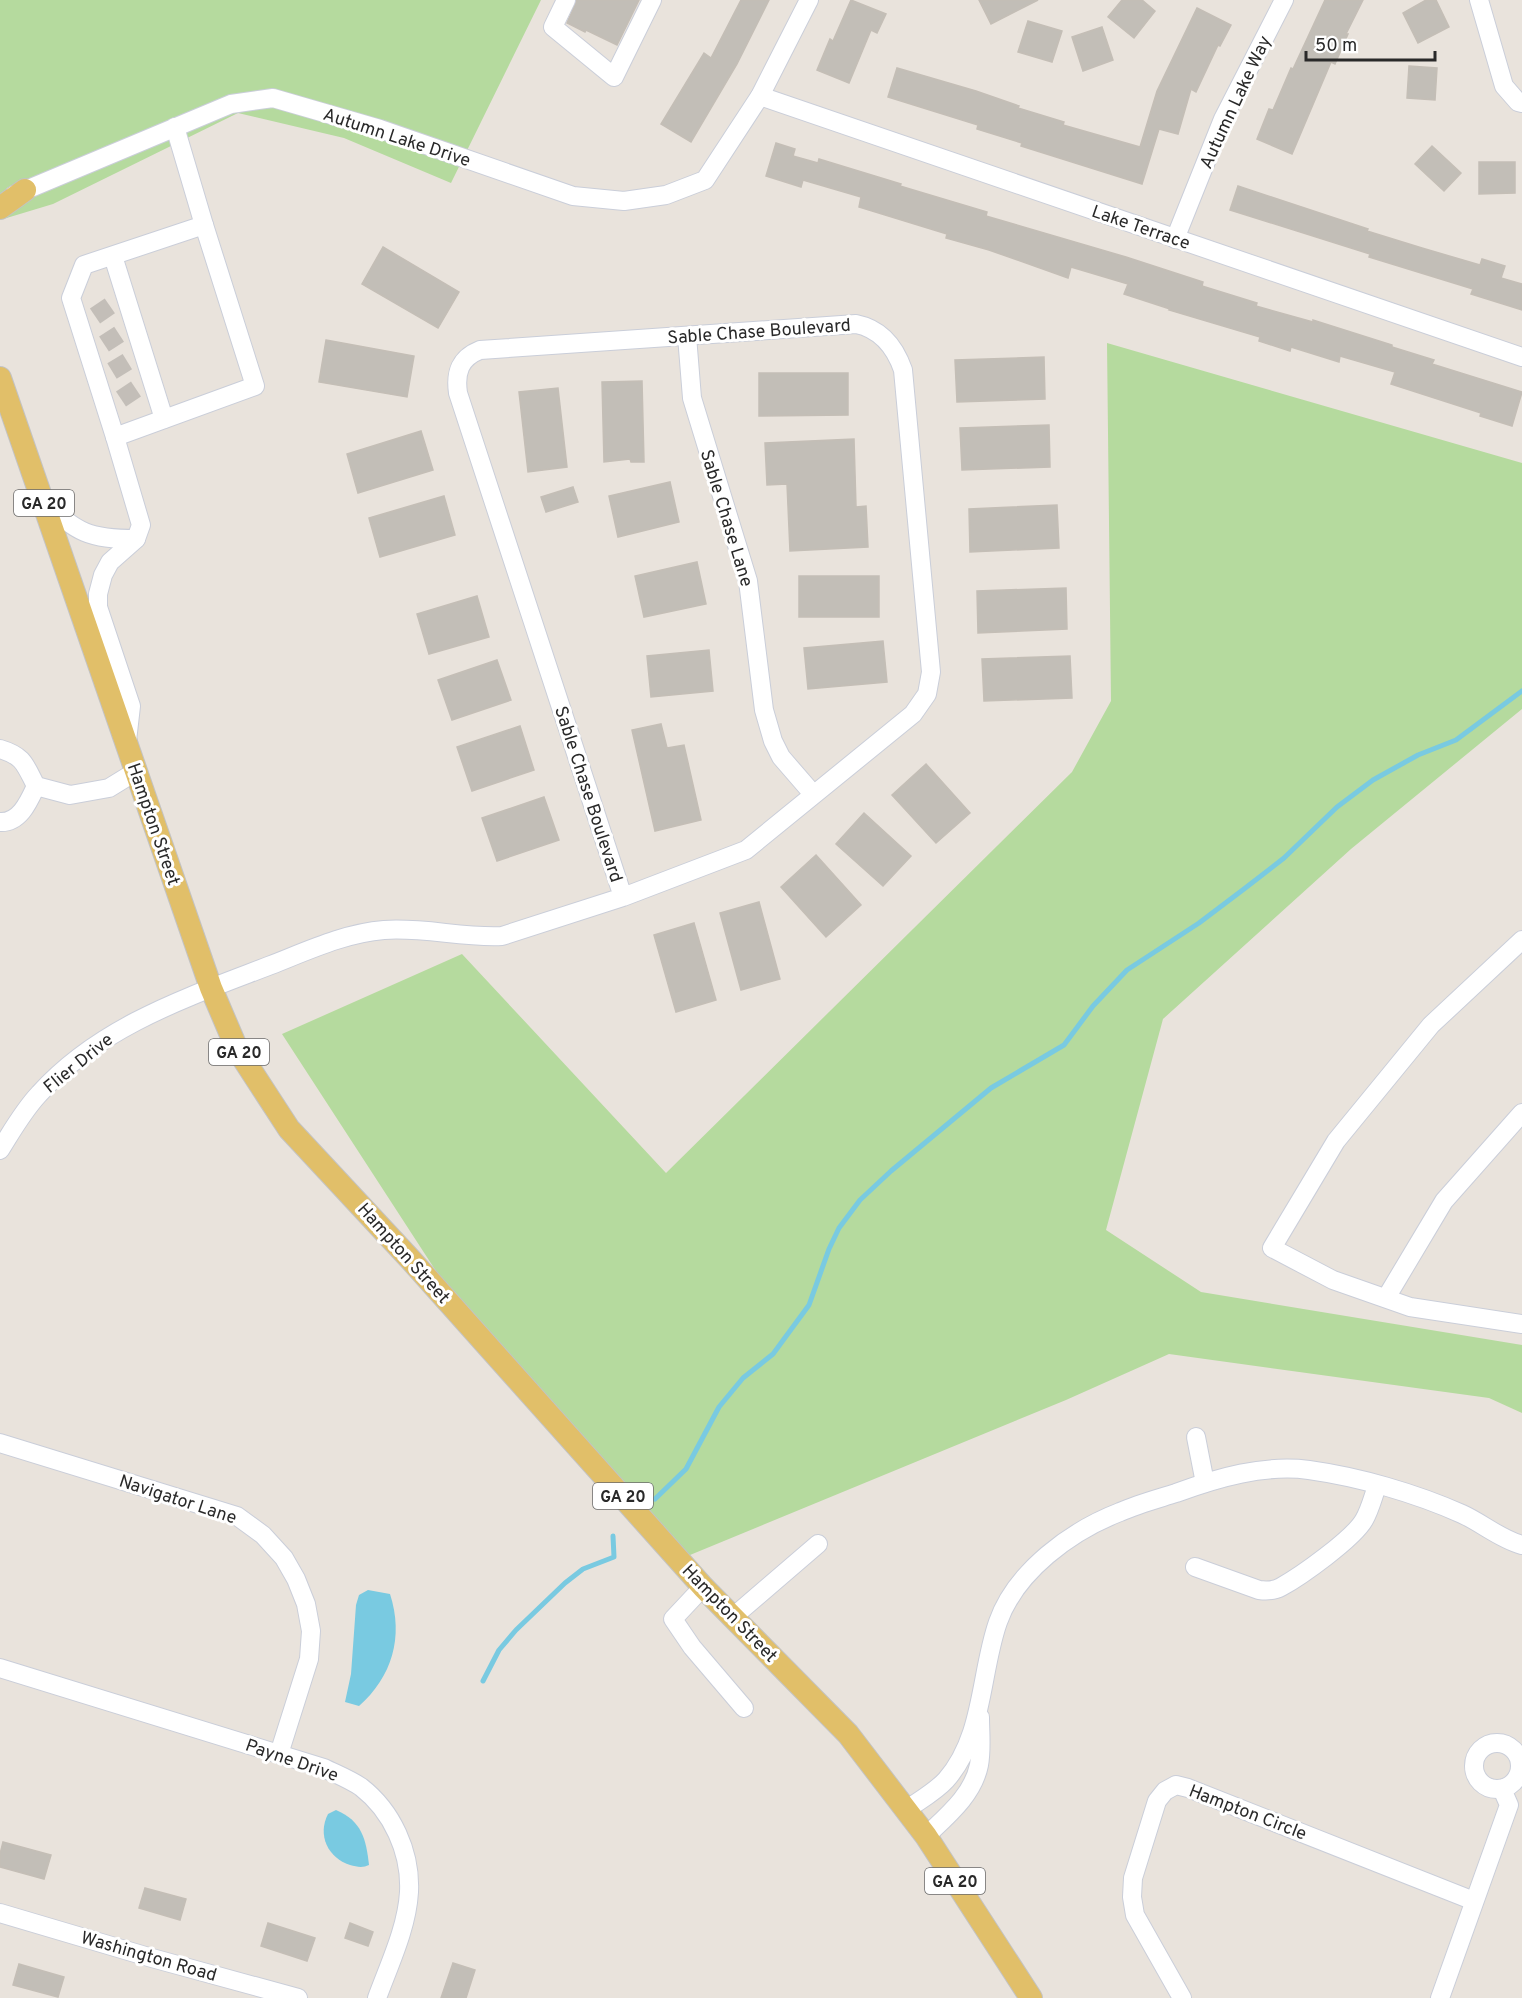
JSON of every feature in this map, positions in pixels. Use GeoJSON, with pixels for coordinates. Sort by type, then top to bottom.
{"type":"FeatureCollection","features":[{"type":"Feature","properties":{"kind":"main road"},"geometry":{"type":"LineString","coordinates":[[0,185],[25,190]]}},
{"type":"Feature","properties":{"kind":"main road"},"geometry":{"type":"LineString","coordinates":[[0,208],[25,190]]}},
{"type":"Feature","properties":{"kind":"main road","name":"Hampton Street"},"geometry":{"type":"LineString","coordinates":[[0,378],[211,988],[237,1049],[289,1129],[410,1259],[703,1587],[848,1734],[926,1836],[1031,1998]]}},
{"type":"Feature","properties":{"kind":"street"},"geometry":{"type":"LineString","coordinates":[[566,0],[553,27],[614,77],[652,0]]}},
{"type":"Feature","properties":{"kind":"street","name":"Autumn Lake Drive"},"geometry":{"type":"LineString","coordinates":[[0,200],[231,104],[273,98],[380,129],[573,196],[624,201],[666,195],[705,180],[760,96],[809,0]]}},
{"type":"Feature","properties":{"kind":"street","name":"Autumn Lake Way"},"geometry":{"type":"LineString","coordinates":[[1175,239],[1223,119],[1284,0]]}},
{"type":"Feature","properties":{"kind":"street"},"geometry":{"type":"LineString","coordinates":[[1479,0],[1504,86],[1518,102],[1522,103]]}},
{"type":"Feature","properties":{"kind":"street","name":"Lake Terrace"},"geometry":{"type":"LineString","coordinates":[[760,96],[1522,357]]}},
{"type":"Feature","properties":{"kind":"street"},"geometry":{"type":"LineString","coordinates":[[115,437],[255,386],[175,127]]}},
{"type":"Feature","properties":{"kind":"street"},"geometry":{"type":"LineString","coordinates":[[127,747],[131,706],[98,607],[98,594],[103,575],[110,562],[136,539],[141,525],[115,437],[114,404],[97,349],[80,327],[71,298],[84,265],[204,225]]}},
{"type":"Feature","properties":{"kind":"street"},"geometry":{"type":"LineString","coordinates":[[113,256],[118,300],[145,382],[164,419]]}},
{"type":"Feature","properties":{"kind":"street"},"geometry":{"type":"LineString","coordinates":[[80,327],[95,316]]}},
{"type":"Feature","properties":{"kind":"street","name":"Sable Chase Boulevard"},"geometry":{"type":"LineString","coordinates":[[211,988],[354,935],[382,930],[415,929],[483,937],[502,936],[623,897],[746,850],[913,714],[921,704],[930,685],[932,672],[903,370],[897,354],[889,343],[879,333],[866,326],[856,324],[480,350],[469,354],[457,373],[458,393],[623,897]]}},
{"type":"Feature","properties":{"kind":"street","name":"Sable Chase Lane"},"geometry":{"type":"LineString","coordinates":[[687,336],[692,398],[748,580],[764,710],[773,741],[781,757],[813,794]]}},
{"type":"Feature","properties":{"kind":"street"},"geometry":{"type":"LineString","coordinates":[[43,501],[70,526],[95,537],[136,539]]}},
{"type":"Feature","properties":{"kind":"street"},"geometry":{"type":"LineString","coordinates":[[0,749],[16,754],[26,765],[36,786],[70,795],[109,788],[135,772]]}},
{"type":"Feature","properties":{"kind":"street"},"geometry":{"type":"LineString","coordinates":[[0,822],[8,822],[24,810],[36,786]]}},
{"type":"Feature","properties":{"kind":"street"},"geometry":{"type":"LineString","coordinates":[[1520,1321],[1410,1307],[1334,1280],[1272,1248],[1336,1141],[1431,1025],[1522,940]]}},
{"type":"Feature","properties":{"kind":"street","name":"Flier Drive"},"geometry":{"type":"LineString","coordinates":[[0,1150],[38,1094],[104,1038],[154,1011],[211,988]]}},
{"type":"Feature","properties":{"kind":"street"},"geometry":{"type":"LineString","coordinates":[[1386,1298],[1444,1201],[1522,1113]]}},
{"type":"Feature","properties":{"kind":"street"},"geometry":{"type":"LineString","coordinates":[[1196,1437],[1205,1483]]}},
{"type":"Feature","properties":{"kind":"street","name":"Navigator Lane"},"geometry":{"type":"LineString","coordinates":[[0,1443],[237,1516],[263,1535],[284,1558],[306,1604],[311,1631],[309,1659],[279,1754]]}},
{"type":"Feature","properties":{"kind":"street"},"geometry":{"type":"LineString","coordinates":[[926,1836],[960,1801],[975,1777],[981,1747],[980,1706],[988,1656],[1000,1616],[1022,1582],[1036,1566],[1062,1545],[1097,1523],[1120,1512],[1205,1483],[1255,1471],[1307,1470],[1377,1486],[1442,1505],[1522,1545]]}},
{"type":"Feature","properties":{"kind":"street"},"geometry":{"type":"LineString","coordinates":[[1195,1567],[1259,1590],[1269,1591],[1281,1587],[1341,1545],[1357,1530],[1369,1510],[1377,1486]]}},
{"type":"Feature","properties":{"kind":"street"},"geometry":{"type":"LineString","coordinates":[[733,1617],[818,1544]]}},
{"type":"Feature","properties":{"kind":"street"},"geometry":{"type":"LineString","coordinates":[[703,1587],[673,1619],[692,1647],[744,1708]]}},
{"type":"Feature","properties":{"kind":"street","name":"Payne Drive"},"geometry":{"type":"LineString","coordinates":[[0,1668],[324,1768],[347,1778],[362,1788],[384,1810],[400,1836],[407,1862],[409,1892],[398,1939],[377,1998]]}},
{"type":"Feature","properties":{"kind":"street"},"geometry":{"type":"LineString","coordinates":[[906,1809],[934,1790],[955,1768],[962,1756],[980,1706]]}},
{"type":"Feature","properties":{"kind":"street","name":"Hampton Circle"},"geometry":{"type":"LineString","coordinates":[[1182,1998],[1135,1915],[1132,1897],[1133,1878],[1157,1801],[1165,1791],[1176,1785],[1474,1901]]}},
{"type":"Feature","properties":{"kind":"street"},"geometry":{"type":"LineString","coordinates":[[1440,1998],[1509,1805],[1502,1789]]}},
{"type":"Feature","properties":{"kind":"street","name":"Washington Road"},"geometry":{"type":"LineString","coordinates":[[0,1913],[298,1998]]}},
{"type":"Feature","properties":{"kind":"green space"},"geometry":{"type":"Polygon","coordinates":[[[0,0],[541,0],[451,183],[344,138],[238,113],[53,204],[0,220],[0,0]]]}},
{"type":"Feature","properties":{"kind":"green space"},"geometry":{"type":"Polygon","coordinates":[[[1107,343],[1522,463],[1522,709],[1351,849],[1163,1019],[1106,1230],[1201,1292],[1522,1345],[1522,1413],[1489,1398],[1169,1354],[1066,1400],[673,1562],[473,1328],[282,1034],[462,954],[666,1173],[1072,772],[1111,701],[1107,343]]]}},
{"type":"Feature","properties":{"kind":"water"},"geometry":{"type":"Polygon","coordinates":[[[368,1590],[390,1594],[396,1626],[395,1641],[387,1669],[380,1682],[359,1706],[345,1702],[351,1674],[356,1605],[359,1595],[368,1590]]]}},
{"type":"Feature","properties":{"kind":"water"},"geometry":{"type":"Polygon","coordinates":[[[336,1810],[345,1814],[357,1825],[364,1839],[369,1865],[360,1867],[350,1865],[342,1862],[330,1851],[324,1838],[325,1822],[328,1814],[336,1810]]]}},
{"type":"Feature","properties":{"kind":"building"},"geometry":{"type":"Polygon","coordinates":[[[577,0],[639,0],[617,45],[567,23],[577,0]]]}},
{"type":"Feature","properties":{"kind":"building"},"geometry":{"type":"Polygon","coordinates":[[[741,0],[769,0],[737,64],[691,142],[661,124],[704,53],[711,58],[741,0]]]}},
{"type":"Feature","properties":{"kind":"building"},"geometry":{"type":"Polygon","coordinates":[[[851,0],[886,14],[877,33],[871,30],[849,83],[817,70],[830,39],[833,41],[851,0]]]}},
{"type":"Feature","properties":{"kind":"building"},"geometry":{"type":"Polygon","coordinates":[[[979,0],[1038,0],[991,24],[979,0]]]}},
{"type":"Feature","properties":{"kind":"building"},"geometry":{"type":"Polygon","coordinates":[[[1122,0],[1142,0],[1155,11],[1134,38],[1108,17],[1122,0]]]}},
{"type":"Feature","properties":{"kind":"building"},"geometry":{"type":"Polygon","coordinates":[[[1325,0],[1363,0],[1346,34],[1348,34],[1335,64],[1331,62],[1292,154],[1257,139],[1269,109],[1273,110],[1325,0]]]}},
{"type":"Feature","properties":{"kind":"building"},"geometry":{"type":"Polygon","coordinates":[[[1426,0],[1436,0],[1449,27],[1418,43],[1403,13],[1426,0]]]}},
{"type":"Feature","properties":{"kind":"building"},"geometry":{"type":"Polygon","coordinates":[[[1197,8],[1231,25],[1220,46],[1218,45],[1196,92],[1191,89],[1178,134],[1159,129],[1142,184],[1021,146],[1022,143],[977,129],[978,125],[888,97],[897,68],[976,91],[1019,106],[1018,108],[1064,122],[1063,125],[1140,147],[1157,91],[1197,8]]]}},
{"type":"Feature","properties":{"kind":"building"},"geometry":{"type":"Polygon","coordinates":[[[1028,21],[1062,31],[1052,62],[1018,52],[1028,21]]]}},
{"type":"Feature","properties":{"kind":"building"},"geometry":{"type":"Polygon","coordinates":[[[1102,27],[1113,60],[1083,71],[1072,37],[1102,27]]]}},
{"type":"Feature","properties":{"kind":"building"},"geometry":{"type":"Polygon","coordinates":[[[1409,66],[1437,68],[1435,100],[1407,98],[1409,66]]]}},
{"type":"Feature","properties":{"kind":"building"},"geometry":{"type":"Polygon","coordinates":[[[776,143],[795,149],[793,156],[818,163],[819,159],[901,184],[900,186],[987,212],[986,216],[1203,282],[1202,286],[1257,303],[1256,306],[1313,322],[1313,320],[1392,345],[1392,347],[1434,360],[1432,364],[1522,392],[1512,426],[1480,416],[1481,413],[1391,384],[1395,372],[1340,356],[1339,362],[1291,347],[1290,351],[1259,341],[1260,337],[1124,294],[1128,284],[1071,267],[1068,278],[989,250],[946,238],[947,234],[859,207],[861,197],[803,180],[801,187],[766,176],[776,143]]]}},
{"type":"Feature","properties":{"kind":"building"},"geometry":{"type":"Polygon","coordinates":[[[1432,146],[1461,173],[1444,191],[1415,164],[1432,146]]]}},
{"type":"Feature","properties":{"kind":"building"},"geometry":{"type":"Polygon","coordinates":[[[1479,162],[1515,162],[1515,193],[1479,194],[1479,162]]]}},
{"type":"Feature","properties":{"kind":"building"},"geometry":{"type":"Polygon","coordinates":[[[1238,186],[1422,248],[1480,265],[1482,259],[1505,266],[1501,278],[1522,284],[1522,310],[1471,294],[1473,289],[1230,210],[1238,186]]]}},
{"type":"Feature","properties":{"kind":"building"},"geometry":{"type":"Polygon","coordinates":[[[383,247],[459,292],[438,328],[362,284],[383,247]]]}},
{"type":"Feature","properties":{"kind":"building"},"geometry":{"type":"Polygon","coordinates":[[[326,340],[414,356],[407,397],[319,382],[326,340]]]}},
{"type":"Feature","properties":{"kind":"building"},"geometry":{"type":"Polygon","coordinates":[[[1044,357],[1045,399],[957,402],[955,360],[1044,357]]]}},
{"type":"Feature","properties":{"kind":"building"},"geometry":{"type":"Polygon","coordinates":[[[759,373],[848,373],[848,415],[759,416],[759,373]]]}},
{"type":"Feature","properties":{"kind":"building"},"geometry":{"type":"Polygon","coordinates":[[[642,381],[644,462],[631,462],[630,459],[604,462],[602,382],[642,381]]]}},
{"type":"Feature","properties":{"kind":"building"},"geometry":{"type":"Polygon","coordinates":[[[558,388],[567,467],[528,472],[519,392],[558,388]]]}},
{"type":"Feature","properties":{"kind":"building"},"geometry":{"type":"Polygon","coordinates":[[[1049,425],[1050,467],[962,470],[960,428],[1049,425]]]}},
{"type":"Feature","properties":{"kind":"building"},"geometry":{"type":"Polygon","coordinates":[[[421,431],[433,470],[358,493],[347,454],[421,431]]]}},
{"type":"Feature","properties":{"kind":"building"},"geometry":{"type":"Polygon","coordinates":[[[854,439],[856,507],[866,506],[868,547],[790,551],[787,484],[767,485],[765,443],[854,439]]]}},
{"type":"Feature","properties":{"kind":"building"},"geometry":{"type":"Polygon","coordinates":[[[670,482],[679,522],[618,537],[609,496],[670,482]]]}},
{"type":"Feature","properties":{"kind":"building"},"geometry":{"type":"Polygon","coordinates":[[[573,487],[578,502],[546,512],[541,497],[573,487]]]}},
{"type":"Feature","properties":{"kind":"building"},"geometry":{"type":"Polygon","coordinates":[[[444,496],[455,535],[380,557],[369,518],[444,496]]]}},
{"type":"Feature","properties":{"kind":"building"},"geometry":{"type":"Polygon","coordinates":[[[1057,505],[1059,548],[970,552],[969,509],[1057,505]]]}},
{"type":"Feature","properties":{"kind":"building"},"geometry":{"type":"Polygon","coordinates":[[[697,562],[706,604],[644,617],[635,576],[697,562]]]}},
{"type":"Feature","properties":{"kind":"building"},"geometry":{"type":"Polygon","coordinates":[[[799,576],[879,576],[879,617],[799,617],[799,576]]]}},
{"type":"Feature","properties":{"kind":"building"},"geometry":{"type":"Polygon","coordinates":[[[1066,588],[1067,629],[978,633],[977,591],[1066,588]]]}},
{"type":"Feature","properties":{"kind":"building"},"geometry":{"type":"Polygon","coordinates":[[[477,596],[489,637],[429,654],[417,614],[477,596]]]}},
{"type":"Feature","properties":{"kind":"building"},"geometry":{"type":"Polygon","coordinates":[[[883,641],[887,682],[808,689],[804,648],[883,641]]]}},
{"type":"Feature","properties":{"kind":"building"},"geometry":{"type":"Polygon","coordinates":[[[709,650],[713,691],[651,697],[647,656],[709,650]]]}},
{"type":"Feature","properties":{"kind":"building"},"geometry":{"type":"Polygon","coordinates":[[[1070,656],[1072,698],[984,701],[982,659],[1070,656]]]}},
{"type":"Feature","properties":{"kind":"building"},"geometry":{"type":"Polygon","coordinates":[[[497,660],[511,700],[452,720],[438,680],[497,660]]]}},
{"type":"Feature","properties":{"kind":"building"},"geometry":{"type":"Polygon","coordinates":[[[661,724],[667,748],[684,745],[701,820],[655,831],[632,730],[661,724]]]}},
{"type":"Feature","properties":{"kind":"building"},"geometry":{"type":"Polygon","coordinates":[[[520,726],[534,770],[472,791],[457,747],[520,726]]]}},
{"type":"Feature","properties":{"kind":"building"},"geometry":{"type":"Polygon","coordinates":[[[926,764],[970,813],[936,843],[892,795],[926,764]]]}},
{"type":"Feature","properties":{"kind":"building"},"geometry":{"type":"Polygon","coordinates":[[[544,797],[559,840],[497,861],[482,818],[544,797]]]}},
{"type":"Feature","properties":{"kind":"building"},"geometry":{"type":"Polygon","coordinates":[[[864,813],[911,856],[883,886],[836,844],[864,813]]]}},
{"type":"Feature","properties":{"kind":"building"},"geometry":{"type":"Polygon","coordinates":[[[816,855],[861,905],[826,937],[781,887],[816,855]]]}},
{"type":"Feature","properties":{"kind":"building"},"geometry":{"type":"Polygon","coordinates":[[[759,902],[780,979],[741,990],[720,913],[759,902]]]}},
{"type":"Feature","properties":{"kind":"building"},"geometry":{"type":"Polygon","coordinates":[[[694,923],[716,1000],[676,1012],[654,935],[694,923]]]}},
{"type":"Feature","properties":{"kind":"building"},"geometry":{"type":"Polygon","coordinates":[[[3,1842],[51,1855],[44,1879],[0,1867],[3,1842]]]}},
{"type":"Feature","properties":{"kind":"building"},"geometry":{"type":"Polygon","coordinates":[[[145,1888],[186,1899],[180,1920],[139,1908],[145,1888]]]}},
{"type":"Feature","properties":{"kind":"building"},"geometry":{"type":"Polygon","coordinates":[[[268,1923],[315,1938],[307,1961],[261,1946],[268,1923]]]}},
{"type":"Feature","properties":{"kind":"building"},"geometry":{"type":"Polygon","coordinates":[[[350,1923],[373,1932],[368,1946],[345,1938],[350,1923]]]}},
{"type":"Feature","properties":{"kind":"building"},"geometry":{"type":"Polygon","coordinates":[[[453,1963],[475,1970],[466,1998],[441,1998],[453,1963]]]}},
{"type":"Feature","properties":{"kind":"building"},"geometry":{"type":"Polygon","coordinates":[[[19,1964],[64,1977],[58,1997],[13,1985],[19,1964]]]}},
{"type":"Feature","properties":{"kind":"waterway"},"geometry":{"type":"LineString","coordinates":[[655,1499],[686,1469],[719,1407],[743,1378],[773,1354],[809,1305],[839,1228],[860,1200],[891,1171],[991,1088],[1064,1045],[1093,1006],[1127,970],[1199,923],[1284,858],[1337,807],[1373,780],[1418,755],[1456,740],[1522,691]]}},
{"type":"Feature","properties":{"kind":"waterway"},"geometry":{"type":"LineString","coordinates":[[483,1681],[499,1650],[516,1630],[565,1583],[583,1569],[614,1557],[613,1536]]}},
{"type":"Feature","properties":{"kind":"tunnel"},"geometry":{"type":"LineString","coordinates":[[95,316],[111,305]]}},
{"type":"Feature","properties":{"kind":"tunnel"},"geometry":{"type":"LineString","coordinates":[[104,344],[121,333]]}},
{"type":"Feature","properties":{"kind":"tunnel"},"geometry":{"type":"LineString","coordinates":[[112,371],[130,360]]}},
{"type":"Feature","properties":{"kind":"tunnel"},"geometry":{"type":"LineString","coordinates":[[121,399],[139,387]]}}]}
